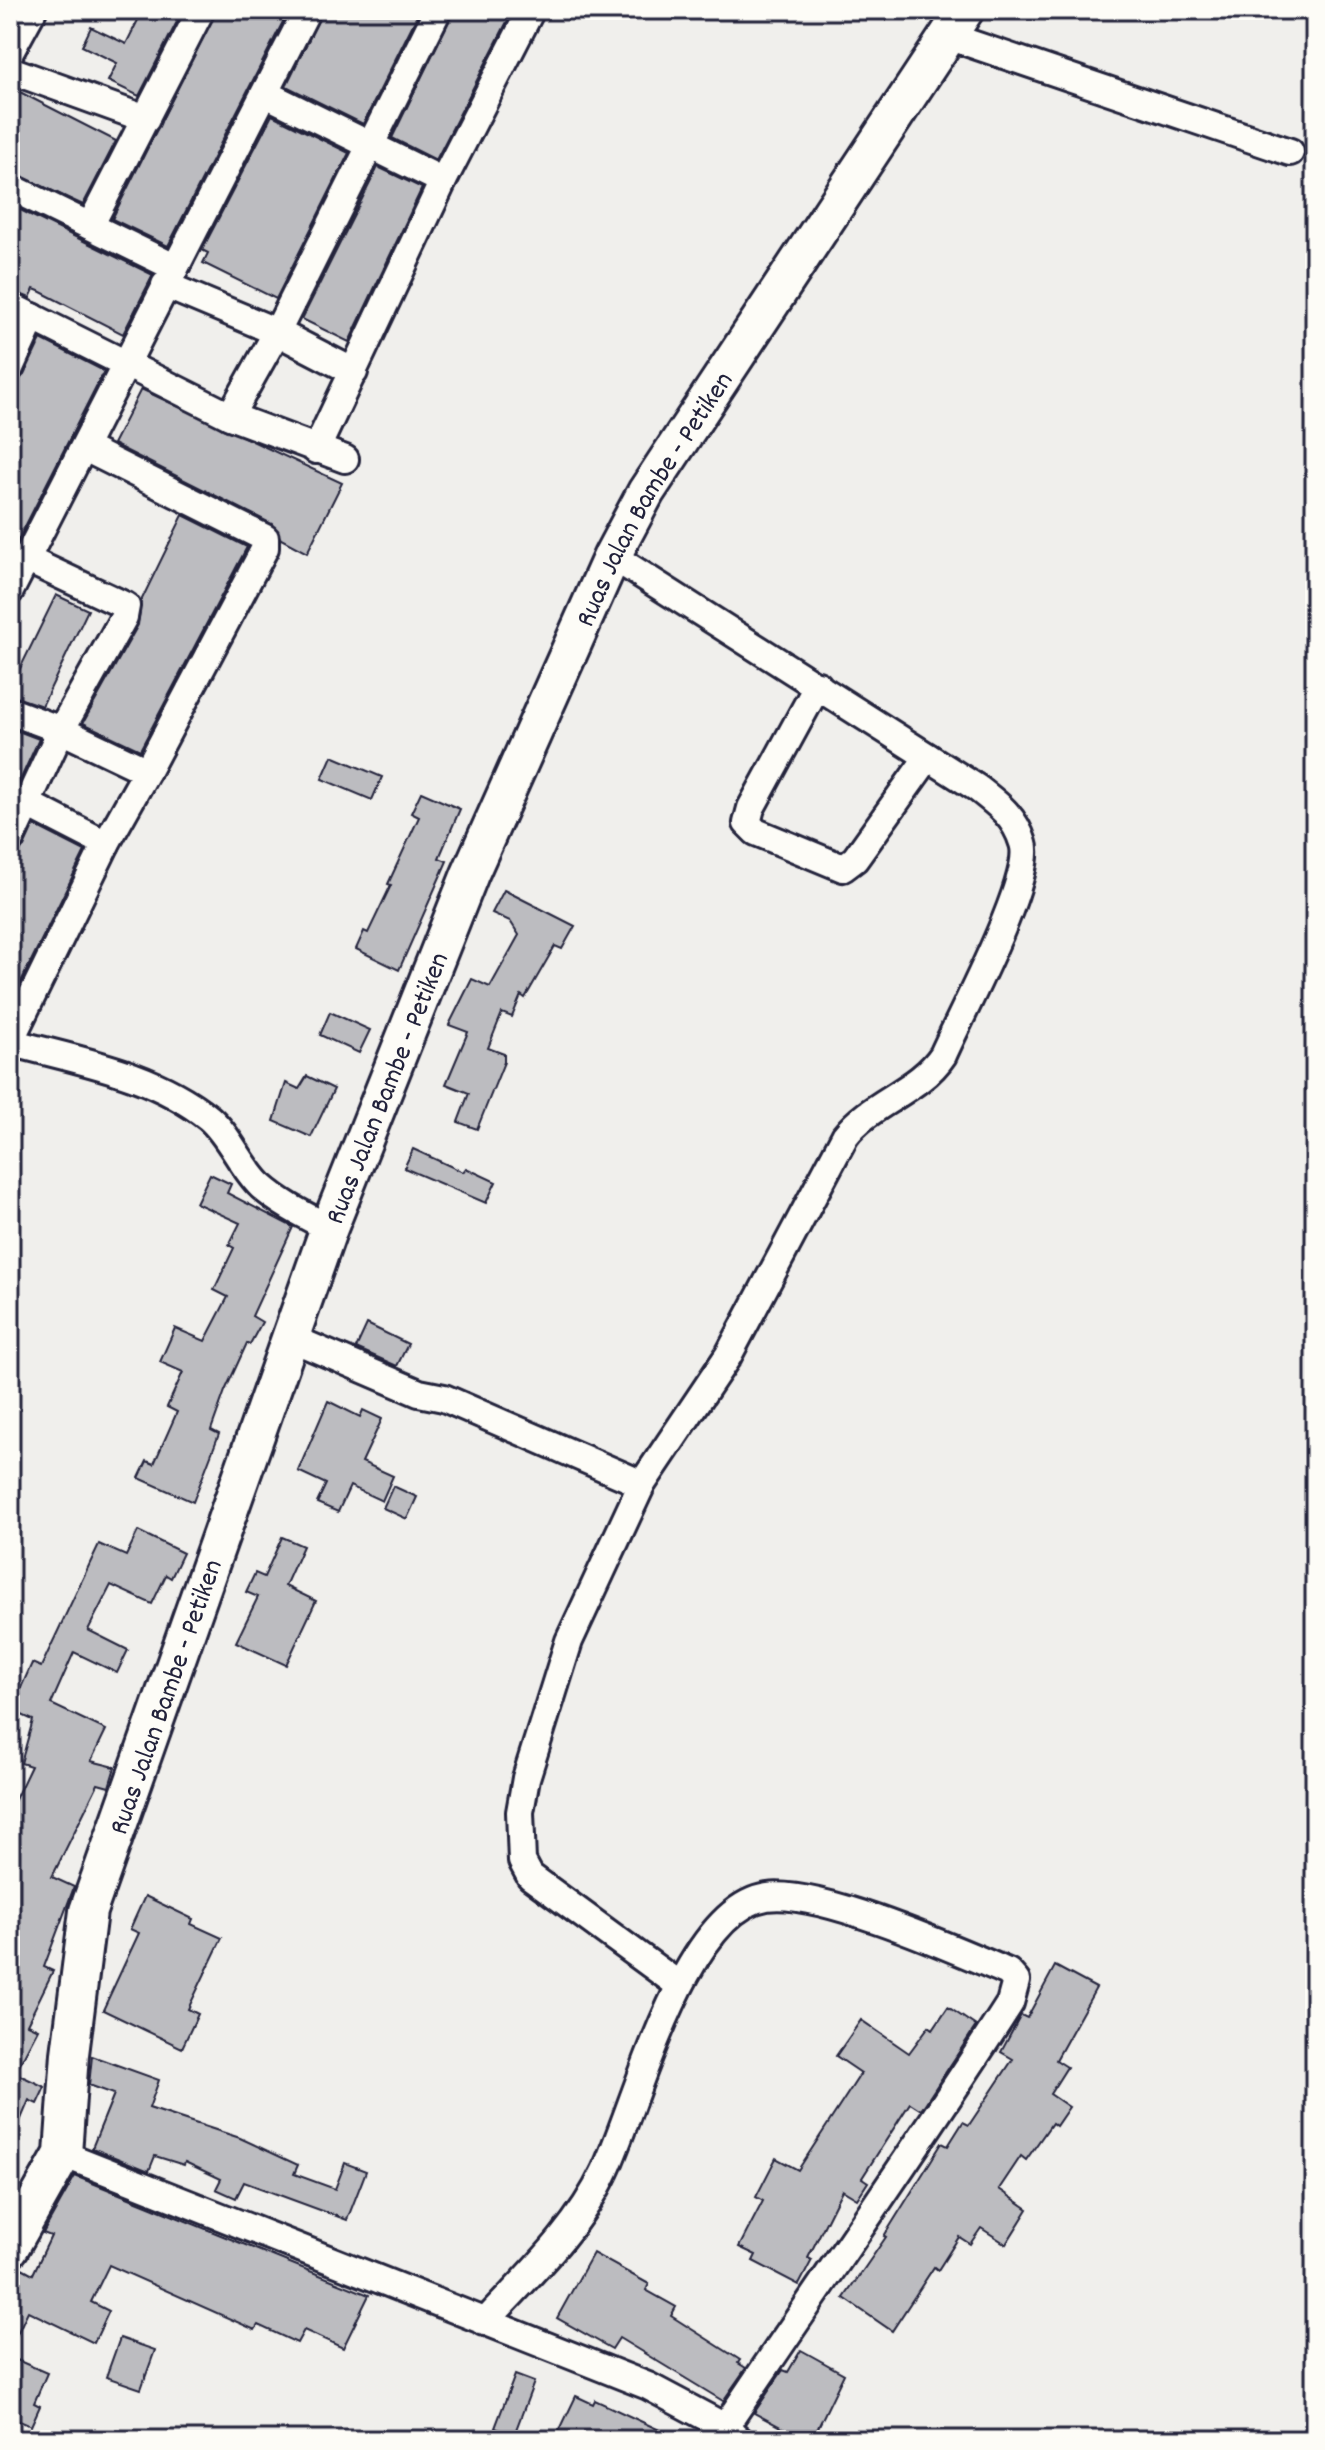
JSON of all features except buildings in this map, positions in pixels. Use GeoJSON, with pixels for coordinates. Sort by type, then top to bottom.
{"type":"FeatureCollection","features":[{"type":"Feature","properties":{"kind":"main road","name":"Ruas Jalan Bambe - Petiken"},"geometry":{"type":"LineString","coordinates":[[10,2248],[63,2154],[70,2054],[88,1911],[329,1228],[470,874],[612,556],[646,492],[956,23]]}},
{"type":"Feature","properties":{"kind":"street"},"geometry":{"type":"LineString","coordinates":[[10,52],[33,10]]}},
{"type":"Feature","properties":{"kind":"street"},"geometry":{"type":"LineString","coordinates":[[90,226],[201,10]]}},
{"type":"Feature","properties":{"kind":"street"},"geometry":{"type":"LineString","coordinates":[[10,591],[307,10]]}},
{"type":"Feature","properties":{"kind":"street"},"geometry":{"type":"LineString","coordinates":[[230,416],[372,147],[438,10]]}},
{"type":"Feature","properties":{"kind":"street"},"geometry":{"type":"LineString","coordinates":[[316,450],[443,181],[531,10]]}},
{"type":"Feature","properties":{"kind":"street"},"geometry":{"type":"LineString","coordinates":[[956,23],[1290,152]]}},
{"type":"Feature","properties":{"kind":"street"},"geometry":{"type":"LineString","coordinates":[[10,70],[146,119]]}},
{"type":"Feature","properties":{"kind":"street"},"geometry":{"type":"LineString","coordinates":[[266,94],[443,181]]}},
{"type":"Feature","properties":{"kind":"street"},"geometry":{"type":"LineString","coordinates":[[10,187],[90,226],[170,276],[354,372]]}},
{"type":"Feature","properties":{"kind":"street"},"geometry":{"type":"LineString","coordinates":[[10,368],[21,312],[125,367],[230,416],[345,459]]}},
{"type":"Feature","properties":{"kind":"street"},"geometry":{"type":"LineString","coordinates":[[85,448],[265,538],[265,548],[106,844],[10,1041],[129,1074],[173,1092],[212,1121],[261,1185],[295,1210],[329,1228]]}},
{"type":"Feature","properties":{"kind":"street"},"geometry":{"type":"LineString","coordinates":[[612,556],[818,685],[1010,813],[1025,846],[1023,870],[1011,904],[943,1055],[926,1075],[854,1124],[845,1136],[728,1356],[642,1484],[569,1641],[526,1778],[519,1840],[522,1861],[530,1876],[679,1985]]}},
{"type":"Feature","properties":{"kind":"street"},"geometry":{"type":"LineString","coordinates":[[10,840],[61,730],[124,617],[126,606],[26,559]]}},
{"type":"Feature","properties":{"kind":"street"},"geometry":{"type":"LineString","coordinates":[[818,685],[751,808],[747,823],[756,832],[843,868],[855,859],[928,757]]}},
{"type":"Feature","properties":{"kind":"street"},"geometry":{"type":"LineString","coordinates":[[10,711],[61,730],[147,771]]}},
{"type":"Feature","properties":{"kind":"street"},"geometry":{"type":"LineString","coordinates":[[28,804],[106,844]]}},
{"type":"Feature","properties":{"kind":"street"},"geometry":{"type":"LineString","coordinates":[[291,1338],[419,1393],[444,1398],[642,1484]]}},
{"type":"Feature","properties":{"kind":"street"},"geometry":{"type":"LineString","coordinates":[[63,2154],[485,2322],[648,2386],[733,2434],[865,2217],[934,2122],[1010,2003],[1016,1981],[1008,1972],[921,1935],[801,1898],[763,1897],[729,1918],[702,1950],[679,1985],[650,2048],[605,2171],[553,2249],[485,2322]]}}]}
